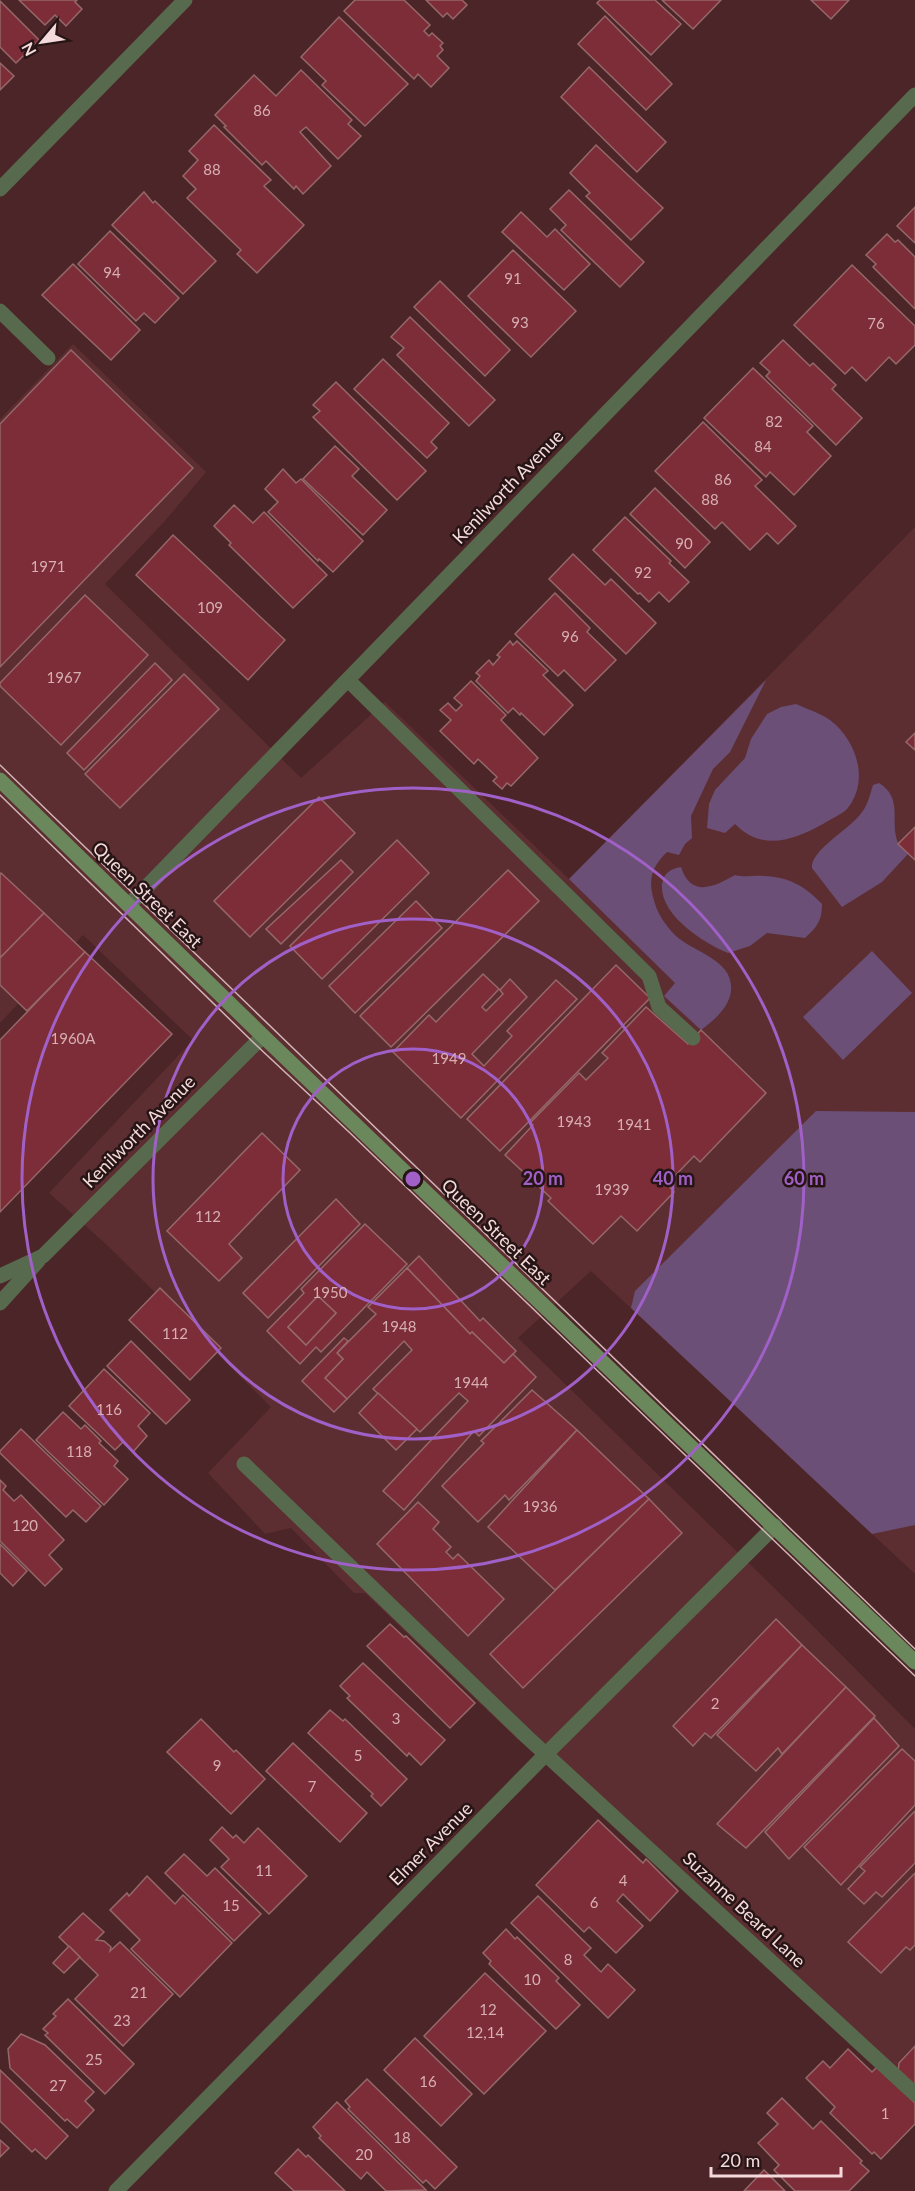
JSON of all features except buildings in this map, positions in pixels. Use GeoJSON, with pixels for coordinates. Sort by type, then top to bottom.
{"type":"FeatureCollection","features":[{"type":"Feature","properties":{"kind":"main road","name":"Queen Street East"},"geometry":{"type":"LineString","coordinates":[[0,780],[263,1036],[914,1660]]}},
{"type":"Feature","properties":{"kind":"street"},"geometry":{"type":"LineString","coordinates":[[0,189],[184,0]]}},
{"type":"Feature","properties":{"kind":"street","name":"Kenilworth Avenue"},"geometry":{"type":"LineString","coordinates":[[129,905],[915,95]]}},
{"type":"Feature","properties":{"kind":"street"},"geometry":{"type":"LineString","coordinates":[[0,311],[48,358]]}},
{"type":"Feature","properties":{"kind":"street"},"geometry":{"type":"LineString","coordinates":[[348,680],[649,976],[659,1006],[693,1038]]}},
{"type":"Feature","properties":{"kind":"street","name":"Kenilworth Avenue"},"geometry":{"type":"LineString","coordinates":[[0,1304],[43,1256],[263,1036]]}},
{"type":"Feature","properties":{"kind":"street","name":"Kenilworth Avenue"},"geometry":{"type":"LineString","coordinates":[[0,1276],[43,1256]]}},
{"type":"Feature","properties":{"kind":"street","name":"Suzanne Beard Lane"},"geometry":{"type":"LineString","coordinates":[[244,1464],[546,1754],[915,2094]]}},
{"type":"Feature","properties":{"kind":"street","name":"Elmer Avenue"},"geometry":{"type":"LineString","coordinates":[[116,2191],[546,1754],[776,1526]]}},
{"type":"Feature","properties":{"kind":"shaded area"},"geometry":{"type":"Polygon","coordinates":[[[73,344],[206,472],[164,522],[105,584],[301,778],[385,702],[569,879],[915,527],[915,1574],[591,1271],[518,1338],[807,1620],[915,1729],[915,2092],[577,1775],[517,1739],[365,1593],[354,1593],[291,1528],[265,1534],[208,1473],[271,1407],[109,1247],[49,1193],[193,1040],[83,935],[0,1023],[0,419],[73,344]]]}},
{"type":"Feature","properties":{"kind":"shaded area"},"geometry":{"type":"Polygon","coordinates":[[[766,680],[730,752],[713,769],[691,816],[692,838],[685,844],[679,855],[667,852],[653,872],[651,884],[655,903],[668,927],[684,942],[720,964],[730,980],[731,991],[727,1003],[701,1030],[664,996],[675,983],[569,879],[766,680]]]}},
{"type":"Feature","properties":{"kind":"shaded area"},"geometry":{"type":"Polygon","coordinates":[[[796,704],[830,720],[847,739],[853,750],[859,774],[858,786],[847,809],[801,835],[778,840],[767,841],[756,838],[745,833],[735,824],[725,833],[707,828],[709,804],[715,790],[745,758],[751,739],[767,714],[781,707],[796,704]]]}},
{"type":"Feature","properties":{"kind":"shaded area"},"geometry":{"type":"Polygon","coordinates":[[[879,783],[887,789],[894,803],[898,843],[908,854],[882,882],[842,907],[812,868],[813,861],[824,847],[857,818],[866,806],[873,785],[879,783]]]}},
{"type":"Feature","properties":{"kind":"shaded area"},"geometry":{"type":"Polygon","coordinates":[[[681,867],[685,877],[691,883],[704,887],[735,875],[773,877],[789,881],[803,887],[822,904],[820,919],[816,927],[805,938],[767,933],[750,946],[728,953],[696,935],[675,917],[668,906],[663,895],[664,877],[668,872],[681,867]]]}},
{"type":"Feature","properties":{"kind":"shaded area"},"geometry":{"type":"Polygon","coordinates":[[[872,951],[912,993],[843,1060],[803,1017],[872,951]]]}},
{"type":"Feature","properties":{"kind":"shaded area"},"geometry":{"type":"Polygon","coordinates":[[[816,1111],[915,1112],[915,1525],[872,1534],[631,1308],[635,1291],[816,1111]]]}},
{"type":"Feature","properties":{"kind":"tram line"},"geometry":{"type":"LineString","coordinates":[[0,765],[915,1649]]}},
{"type":"Feature","properties":{"kind":"tram line"},"geometry":{"type":"LineString","coordinates":[[0,795],[255,1044],[915,1676]]}}]}
